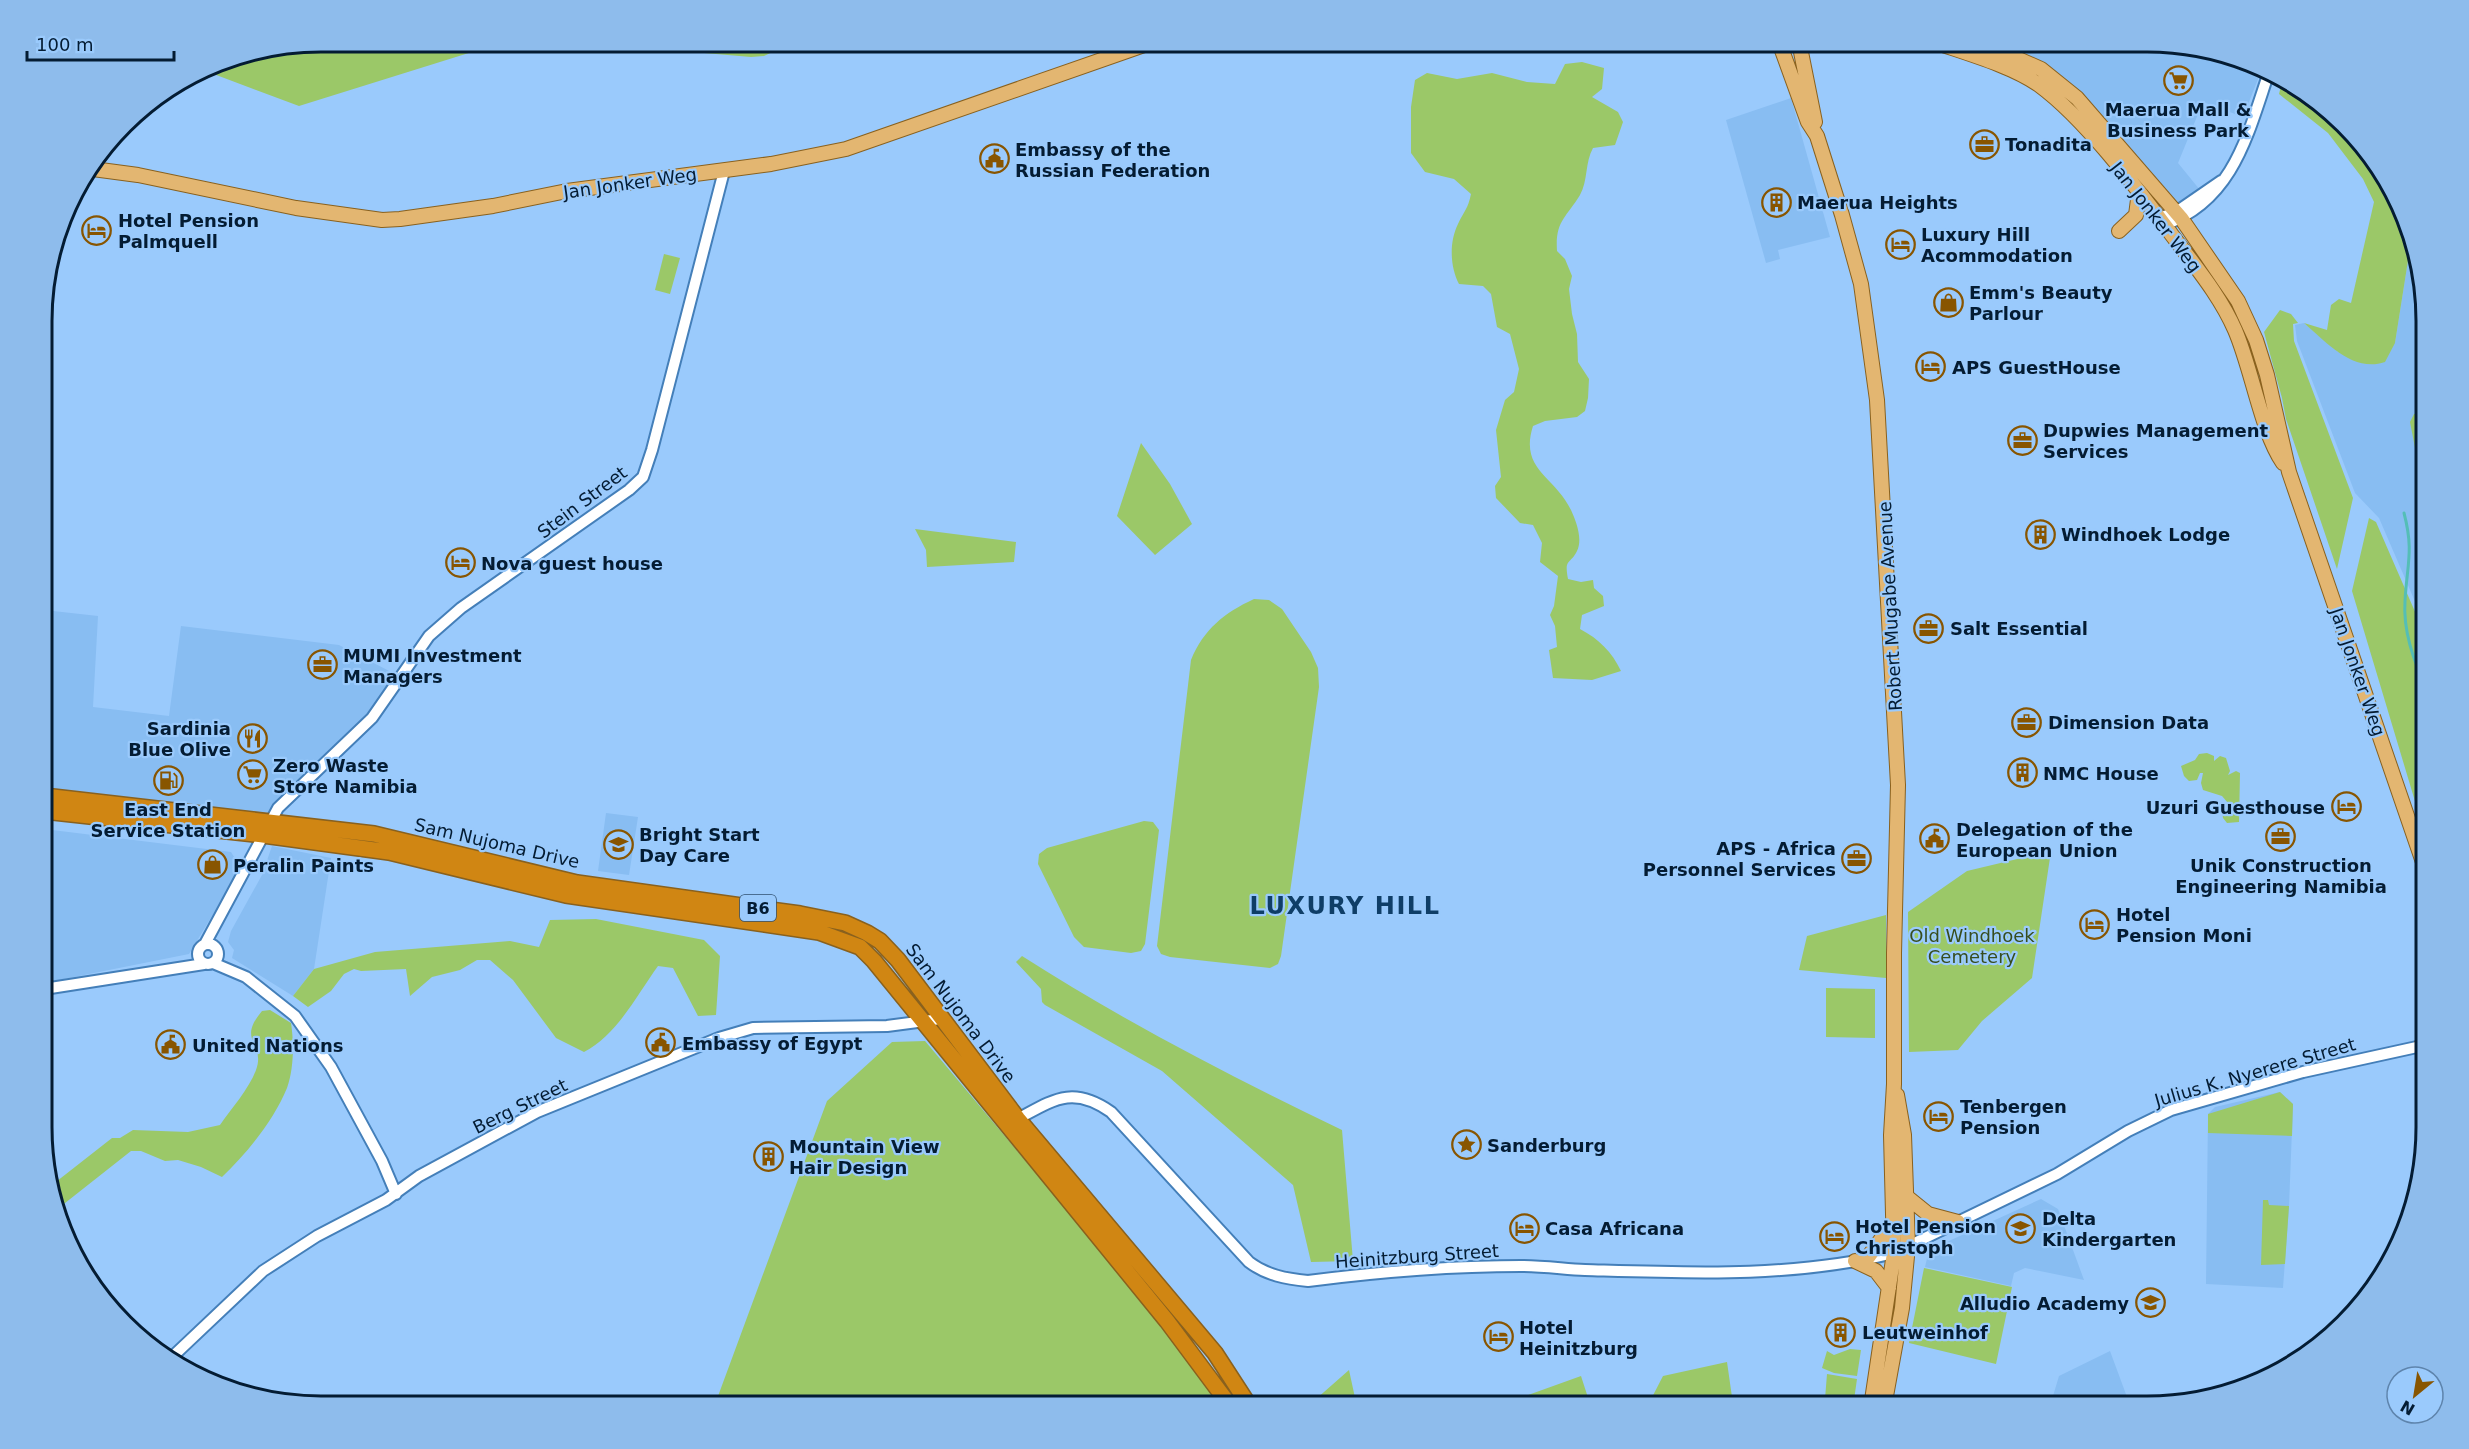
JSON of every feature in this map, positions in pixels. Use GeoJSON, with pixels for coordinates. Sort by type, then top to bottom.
{"type":"FeatureCollection","features":[{"type":"Feature","properties":{"kind":"highway","name":"Sam Nujoma Drive"},"geometry":{"type":"LineString","coordinates":[[52,797],[266,828],[389,852],[566,896],[776,924],[840,938],[860,947],[874,961],[922,1022],[1215,1353],[1243,1396]]}},
{"type":"Feature","properties":{"kind":"highway","name":"Sam Nujoma Drive"},"geometry":{"type":"LineString","coordinates":[[52,812],[393,838],[577,882],[845,923],[873,937],[890,950],[1012,1122],[1223,1396]]}},
{"type":"Feature","properties":{"kind":"main road","name":"Jan Jonker Weg"},"geometry":{"type":"LineString","coordinates":[[100,170],[138,175],[296,208],[382,220],[493,206],[567,191],[724,171],[846,149],[1124,52]]}},
{"type":"Feature","properties":{"kind":"main road","name":"Robert Mugabe Avenue"},"geometry":{"type":"LineString","coordinates":[[1783,52],[1808,122],[1816,136]]}},
{"type":"Feature","properties":{"kind":"main road","name":"Robert Mugabe Avenue"},"geometry":{"type":"LineString","coordinates":[[1802,52],[1816,136],[1842,215],[1861,284],[1881,434],[1898,785],[1894,1084],[1891,1135],[1894,1253],[1873,1396]]}},
{"type":"Feature","properties":{"kind":"main road","name":"Jan Jonker Weg"},"geometry":{"type":"LineString","coordinates":[[1960,52],[2022,76],[2040,86],[2092,137],[2139,192],[2223,304],[2245,353],[2270,436],[2289,472]]}},
{"type":"Feature","properties":{"kind":"main road","name":"Jan Jonker Weg"},"geometry":{"type":"LineString","coordinates":[[2003,52],[2041,69],[2064,85],[2179,215],[2238,301],[2250,326],[2266,375],[2289,472],[2416,842]]}},
{"type":"Feature","properties":{"kind":"main road"},"geometry":{"type":"LineString","coordinates":[[2119,231],[2136,215],[2139,192]]}},
{"type":"Feature","properties":{"kind":"main road","name":"Robert Mugabe Avenue"},"geometry":{"type":"LineString","coordinates":[[1886,1396],[1902,1308],[1908,1246],[1904,1135],[1894,1084]]}},
{"type":"Feature","properties":{"kind":"main road"},"geometry":{"type":"LineString","coordinates":[[1907,1197],[1928,1214],[1958,1222]]}},
{"type":"Feature","properties":{"kind":"main road"},"geometry":{"type":"LineString","coordinates":[[1889,1288],[1876,1271],[1861,1261],[1893,1222]]}},
{"type":"Feature","properties":{"kind":"street"},"geometry":{"type":"LineString","coordinates":[[2162,222],[2179,215],[2224,179],[2244,141],[2266,80]]}},
{"type":"Feature","properties":{"kind":"street","name":"Stein Street"},"geometry":{"type":"LineString","coordinates":[[218,920],[210,957],[199,950],[205,944],[266,828],[289,796],[372,718],[414,655],[442,622],[600,512],[643,477],[724,171]]}},
{"type":"Feature","properties":{"kind":"street"},"geometry":{"type":"LineString","coordinates":[[52,988],[177,968],[210,957],[236,971],[261,987],[295,1016],[331,1067],[382,1161],[396,1194]]}},
{"type":"Feature","properties":{"kind":"street","name":"Berg Street"},"geometry":{"type":"LineString","coordinates":[[176,1353],[263,1271],[317,1236],[396,1194],[419,1176],[537,1112],[737,1032],[761,1027],[886,1026],[940,1019]]}},
{"type":"Feature","properties":{"kind":"street","name":"Julius K. Nyerere Street"},"geometry":{"type":"LineString","coordinates":[[1908,1246],[2057,1174],[2128,1131],[2171,1110],[2303,1072],[2416,1044]]}},
{"type":"Feature","properties":{"kind":"street","name":"Heinitzburg Street"},"geometry":{"type":"LineString","coordinates":[[1012,1122],[1067,1096],[1086,1097],[1098,1103],[1111,1112],[1249,1262],[1267,1273],[1290,1279],[1308,1281],[1425,1269],[1524,1266],[1718,1274],[1861,1261],[1894,1253],[1908,1246]]}},
{"type":"Feature","properties":{"kind":"shaded area","name":"Maerua Mall & Business Park"},"geometry":{"type":"Polygon","coordinates":[[[2003,52],[2165,53],[2217,62],[2259,77],[2243,117],[2203,102],[2178,163],[2200,190],[2183,203],[2174,201],[2094,110],[2003,52]]]}},
{"type":"Feature","properties":{"kind":"shaded area","name":"Maerua Heights"},"geometry":{"type":"Polygon","coordinates":[[[1791,98],[1830,237],[1778,250],[1780,259],[1766,263],[1726,120],[1791,98]]]}},
{"type":"Feature","properties":{"kind":"shaded area"},"geometry":{"type":"Polygon","coordinates":[[[2408,258],[2416,304],[2416,604],[2379,518],[2355,493],[2297,341],[2295,325],[2304,323],[2338,352],[2395,343],[2408,258]]]}},
{"type":"Feature","properties":{"kind":"shaded area"},"geometry":{"type":"Polygon","coordinates":[[[52,611],[98,616],[93,707],[169,716],[181,626],[339,645],[393,673],[397,682],[380,708],[270,821],[52,797],[52,611]]]}},
{"type":"Feature","properties":{"kind":"shaded area","name":"Bright Start Day Care"},"geometry":{"type":"Polygon","coordinates":[[[606,813],[638,817],[629,875],[598,871],[606,813]]]}},
{"type":"Feature","properties":{"kind":"shaded area"},"geometry":{"type":"Polygon","coordinates":[[[52,830],[231,852],[241,868],[189,954],[52,981],[52,830]]]}},
{"type":"Feature","properties":{"kind":"shaded area"},"geometry":{"type":"Polygon","coordinates":[[[272,846],[331,858],[314,969],[293,996],[232,958],[234,950],[228,942],[231,931],[262,875],[272,846]]]}},
{"type":"Feature","properties":{"kind":"shaded area"},"geometry":{"type":"Polygon","coordinates":[[[2280,1092],[2293,1104],[2283,1288],[2206,1284],[2208,1114],[2215,1107],[2280,1092]]]}},
{"type":"Feature","properties":{"kind":"shaded area","name":"Delta Kindergarten"},"geometry":{"type":"Polygon","coordinates":[[[2041,1199],[2058,1209],[2084,1280],[2025,1268],[2014,1273],[2011,1286],[1925,1267],[1929,1250],[2041,1199]]]}},
{"type":"Feature","properties":{"kind":"shaded area"},"geometry":{"type":"Polygon","coordinates":[[[2110,1351],[2127,1396],[2053,1396],[2059,1376],[2110,1351]]]}},
{"type":"Feature","properties":{"kind":"green space"},"geometry":{"type":"Polygon","coordinates":[[[472,52],[299,106],[215,74],[252,62],[304,53],[472,52]]]}},
{"type":"Feature","properties":{"kind":"green space"},"geometry":{"type":"Polygon","coordinates":[[[693,52],[773,52],[764,56],[693,52]]]}},
{"type":"Feature","properties":{"kind":"green space"},"geometry":{"type":"Polygon","coordinates":[[[1582,62],[1604,68],[1602,89],[1592,97],[1618,112],[1623,122],[1615,145],[1593,148],[1583,190],[1562,220],[1558,233],[1557,251],[1565,259],[1572,276],[1569,289],[1577,334],[1578,362],[1589,379],[1588,398],[1585,411],[1577,417],[1545,421],[1533,426],[1530,441],[1535,463],[1564,498],[1577,525],[1579,546],[1567,565],[1568,579],[1581,582],[1593,580],[1594,588],[1603,596],[1604,606],[1582,615],[1580,629],[1604,647],[1621,671],[1592,680],[1553,678],[1549,650],[1557,647],[1555,626],[1550,615],[1554,606],[1558,576],[1540,562],[1542,543],[1533,525],[1520,523],[1496,498],[1495,486],[1501,477],[1496,430],[1505,400],[1514,392],[1519,369],[1510,334],[1497,327],[1491,294],[1483,286],[1459,284],[1454,270],[1453,239],[1471,194],[1454,179],[1425,172],[1411,153],[1411,107],[1415,80],[1427,73],[1457,79],[1492,73],[1527,82],[1555,84],[1565,64],[1582,62]]]}},
{"type":"Feature","properties":{"kind":"green space"},"geometry":{"type":"Polygon","coordinates":[[[2280,88],[2297,98],[2338,131],[2371,172],[2396,218],[2408,258],[2395,343],[2385,362],[2373,364],[2351,360],[2331,347],[2304,323],[2327,330],[2331,305],[2339,299],[2351,303],[2374,202],[2363,179],[2328,133],[2279,94],[2280,88]]]}},
{"type":"Feature","properties":{"kind":"green space"},"geometry":{"type":"Polygon","coordinates":[[[664,254],[680,258],[670,294],[655,290],[664,254]]]}},
{"type":"Feature","properties":{"kind":"green space"},"geometry":{"type":"Polygon","coordinates":[[[2280,310],[2291,314],[2298,323],[2293,324],[2294,341],[2353,498],[2337,569],[2286,419],[2264,332],[2280,310]]]}},
{"type":"Feature","properties":{"kind":"green space"},"geometry":{"type":"Polygon","coordinates":[[[2416,414],[2416,453],[2410,422],[2416,414]]]}},
{"type":"Feature","properties":{"kind":"green space"},"geometry":{"type":"Polygon","coordinates":[[[1141,443],[1170,484],[1192,524],[1155,555],[1117,516],[1141,443]]]}},
{"type":"Feature","properties":{"kind":"green space"},"geometry":{"type":"Polygon","coordinates":[[[2369,518],[2376,522],[2416,614],[2416,805],[2352,591],[2369,518]]]}},
{"type":"Feature","properties":{"kind":"green space"},"geometry":{"type":"Polygon","coordinates":[[[915,529],[1016,542],[1014,562],[927,567],[926,550],[915,529]]]}},
{"type":"Feature","properties":{"kind":"green space"},"geometry":{"type":"Polygon","coordinates":[[[1254,599],[1269,600],[1282,609],[1311,652],[1318,668],[1319,687],[1281,956],[1278,964],[1270,968],[1170,957],[1161,954],[1157,946],[1191,660],[1202,639],[1216,623],[1233,610],[1254,599]]]}},
{"type":"Feature","properties":{"kind":"green space"},"geometry":{"type":"Polygon","coordinates":[[[2207,753],[2214,756],[2214,761],[2220,756],[2226,758],[2230,771],[2228,775],[2236,771],[2240,773],[2239,822],[2227,823],[2223,818],[2221,804],[2228,803],[2222,796],[2203,790],[2201,783],[2203,773],[2200,773],[2197,780],[2189,781],[2184,776],[2181,766],[2195,760],[2199,754],[2207,753]]]}},
{"type":"Feature","properties":{"kind":"green space"},"geometry":{"type":"Polygon","coordinates":[[[1144,821],[1153,822],[1159,830],[1145,944],[1141,951],[1131,953],[1084,947],[1074,937],[1038,864],[1039,854],[1047,848],[1144,821]]]}},
{"type":"Feature","properties":{"kind":"green space","name":"Old Windhoek Cemetery"},"geometry":{"type":"Polygon","coordinates":[[[2051,851],[2032,978],[1982,1021],[1958,1050],[1909,1052],[1908,912],[1967,871],[2051,851]]]}},
{"type":"Feature","properties":{"kind":"green space"},"geometry":{"type":"Polygon","coordinates":[[[1886,915],[1886,978],[1799,970],[1807,936],[1886,915]]]}},
{"type":"Feature","properties":{"kind":"green space"},"geometry":{"type":"Polygon","coordinates":[[[596,919],[704,940],[720,956],[716,1015],[698,1016],[673,968],[658,966],[616,1025],[596,1045],[584,1052],[556,1038],[513,980],[490,960],[477,960],[460,970],[432,977],[410,996],[406,969],[361,971],[354,969],[344,974],[331,991],[308,1007],[293,996],[314,969],[375,952],[510,941],[539,947],[550,920],[596,919]]]}},
{"type":"Feature","properties":{"kind":"green space"},"geometry":{"type":"Polygon","coordinates":[[[1022,956],[1100,1004],[1179,1048],[1342,1130],[1353,1261],[1311,1262],[1293,1185],[1162,1071],[1045,1005],[1042,1002],[1041,989],[1016,962],[1022,956]]]}},
{"type":"Feature","properties":{"kind":"green space"},"geometry":{"type":"Polygon","coordinates":[[[1826,988],[1875,989],[1875,1038],[1826,1037],[1826,988]]]}},
{"type":"Feature","properties":{"kind":"green space"},"geometry":{"type":"Polygon","coordinates":[[[270,1010],[291,1023],[293,1056],[289,1081],[282,1100],[267,1124],[250,1147],[222,1177],[178,1160],[165,1161],[141,1151],[131,1151],[64,1204],[58,1180],[112,1138],[120,1138],[133,1130],[188,1132],[220,1125],[244,1092],[256,1070],[258,1053],[251,1036],[255,1021],[262,1011],[270,1010]]]}},
{"type":"Feature","properties":{"kind":"green space"},"geometry":{"type":"Polygon","coordinates":[[[925,1041],[1160,1321],[1217,1396],[718,1396],[827,1101],[892,1042],[925,1041]]]}},
{"type":"Feature","properties":{"kind":"green space"},"geometry":{"type":"Polygon","coordinates":[[[2280,1092],[2293,1104],[2292,1136],[2208,1133],[2208,1114],[2280,1092]]]}},
{"type":"Feature","properties":{"kind":"green space"},"geometry":{"type":"Polygon","coordinates":[[[2263,1200],[2268,1200],[2269,1205],[2289,1206],[2285,1264],[2261,1265],[2263,1200]]]}},
{"type":"Feature","properties":{"kind":"green space"},"geometry":{"type":"Polygon","coordinates":[[[1924,1268],[2012,1287],[1996,1364],[1909,1343],[1924,1268]]]}},
{"type":"Feature","properties":{"kind":"green space"},"geometry":{"type":"Polygon","coordinates":[[[1850,1349],[1861,1350],[1857,1376],[1834,1373],[1822,1368],[1827,1351],[1834,1355],[1850,1349]]]}},
{"type":"Feature","properties":{"kind":"green space"},"geometry":{"type":"Polygon","coordinates":[[[1727,1362],[1732,1396],[1653,1396],[1663,1376],[1727,1362]]]}},
{"type":"Feature","properties":{"kind":"green space"},"geometry":{"type":"Polygon","coordinates":[[[1349,1370],[1355,1396],[1319,1396],[1349,1370]]]}},
{"type":"Feature","properties":{"kind":"green space"},"geometry":{"type":"Polygon","coordinates":[[[1827,1374],[1857,1379],[1855,1396],[1825,1396],[1827,1374]]]}},
{"type":"Feature","properties":{"kind":"green space"},"geometry":{"type":"Polygon","coordinates":[[[1581,1376],[1587,1396],[1526,1396],[1581,1376]]]}},
{"type":"Feature","properties":{"kind":"waterway"},"geometry":{"type":"LineString","coordinates":[[2404,513],[2409,538],[2405,612],[2407,634],[2416,664]]}},
{"type":"Feature","properties":{"kind":"place","name":"Maerua Mall & Business Park"},"geometry":{"type":"Point","coordinates":[2178,80]}},
{"type":"Feature","properties":{"kind":"place","name":"Tonadita"},"geometry":{"type":"Point","coordinates":[1984,144]}},
{"type":"Feature","properties":{"kind":"place","name":"Embassy of the Russian Federation"},"geometry":{"type":"Point","coordinates":[994,159]}},
{"type":"Feature","properties":{"kind":"place","name":"Maerua Heights"},"geometry":{"type":"Point","coordinates":[1776,202]}},
{"type":"Feature","properties":{"kind":"place","name":"Hotel Pension Palmquell"},"geometry":{"type":"Point","coordinates":[97,230]}},
{"type":"Feature","properties":{"kind":"place","name":"Luxury Hill Acommodation"},"geometry":{"type":"Point","coordinates":[1900,244]}},
{"type":"Feature","properties":{"kind":"place","name":"Emm's Beauty Parlour"},"geometry":{"type":"Point","coordinates":[1948,302]}},
{"type":"Feature","properties":{"kind":"place","name":"APS GuestHouse"},"geometry":{"type":"Point","coordinates":[1931,367]}},
{"type":"Feature","properties":{"kind":"place","name":"Dupwies Management Services"},"geometry":{"type":"Point","coordinates":[2022,440]}},
{"type":"Feature","properties":{"kind":"place","name":"Windhoek Lodge"},"geometry":{"type":"Point","coordinates":[2040,534]}},
{"type":"Feature","properties":{"kind":"place","name":"Nova guest house"},"geometry":{"type":"Point","coordinates":[460,563]}},
{"type":"Feature","properties":{"kind":"place","name":"Salt Essential"},"geometry":{"type":"Point","coordinates":[1929,628]}},
{"type":"Feature","properties":{"kind":"place","name":"MUMI Investment Managers"},"geometry":{"type":"Point","coordinates":[322,665]}},
{"type":"Feature","properties":{"kind":"place","name":"Dimension Data"},"geometry":{"type":"Point","coordinates":[2027,722]}},
{"type":"Feature","properties":{"kind":"place","name":"Sardinia Blue Olive"},"geometry":{"type":"Point","coordinates":[252,738]}},
{"type":"Feature","properties":{"kind":"place","name":"NMC House"},"geometry":{"type":"Point","coordinates":[2022,773]}},
{"type":"Feature","properties":{"kind":"place","name":"Zero Waste Store Namibia"},"geometry":{"type":"Point","coordinates":[252,775]}},
{"type":"Feature","properties":{"kind":"place","name":"East End Service Station"},"geometry":{"type":"Point","coordinates":[168,780]}},
{"type":"Feature","properties":{"kind":"place","name":"Uzuri Guesthouse"},"geometry":{"type":"Point","coordinates":[2346,807]}},
{"type":"Feature","properties":{"kind":"place","name":"Unik Construction Engineering Namibia"},"geometry":{"type":"Point","coordinates":[2281,836]}},
{"type":"Feature","properties":{"kind":"place","name":"Delegation of the European Union"},"geometry":{"type":"Point","coordinates":[1935,839]}},
{"type":"Feature","properties":{"kind":"place","name":"Bright Start Day Care"},"geometry":{"type":"Point","coordinates":[618,844]}},
{"type":"Feature","properties":{"kind":"place","name":"APS - Africa Personnel Services"},"geometry":{"type":"Point","coordinates":[1857,858]}},
{"type":"Feature","properties":{"kind":"place","name":"Peralin Paints"},"geometry":{"type":"Point","coordinates":[212,865]}},
{"type":"Feature","properties":{"kind":"place","name":"Hotel Pension Moni"},"geometry":{"type":"Point","coordinates":[2095,924]}},
{"type":"Feature","properties":{"kind":"place","name":"Embassy of Egypt"},"geometry":{"type":"Point","coordinates":[661,1043]}},
{"type":"Feature","properties":{"kind":"place","name":"United Nations"},"geometry":{"type":"Point","coordinates":[171,1045]}},
{"type":"Feature","properties":{"kind":"place","name":"Tenbergen Pension"},"geometry":{"type":"Point","coordinates":[1939,1116]}},
{"type":"Feature","properties":{"kind":"place","name":"Sanderburg"},"geometry":{"type":"Point","coordinates":[1466,1145]}},
{"type":"Feature","properties":{"kind":"place","name":"Mountain View Hair Design"},"geometry":{"type":"Point","coordinates":[768,1156]}},
{"type":"Feature","properties":{"kind":"place","name":"Casa Africana"},"geometry":{"type":"Point","coordinates":[1524,1228]}},
{"type":"Feature","properties":{"kind":"place","name":"Delta Kindergarten"},"geometry":{"type":"Point","coordinates":[2021,1228]}},
{"type":"Feature","properties":{"kind":"place","name":"Hotel Pension Christoph"},"geometry":{"type":"Point","coordinates":[1834,1236]}},
{"type":"Feature","properties":{"kind":"place","name":"Alludio Academy"},"geometry":{"type":"Point","coordinates":[2150,1303]}},
{"type":"Feature","properties":{"kind":"place","name":"Leutweinhof"},"geometry":{"type":"Point","coordinates":[1841,1332]}},
{"type":"Feature","properties":{"kind":"place","name":"Hotel Heinitzburg"},"geometry":{"type":"Point","coordinates":[1498,1337]}},
{"type":"Feature","properties":{"kind":"district","name":"LUXURY HILL"},"geometry":{"type":"Point","coordinates":[1345,906]}}]}
